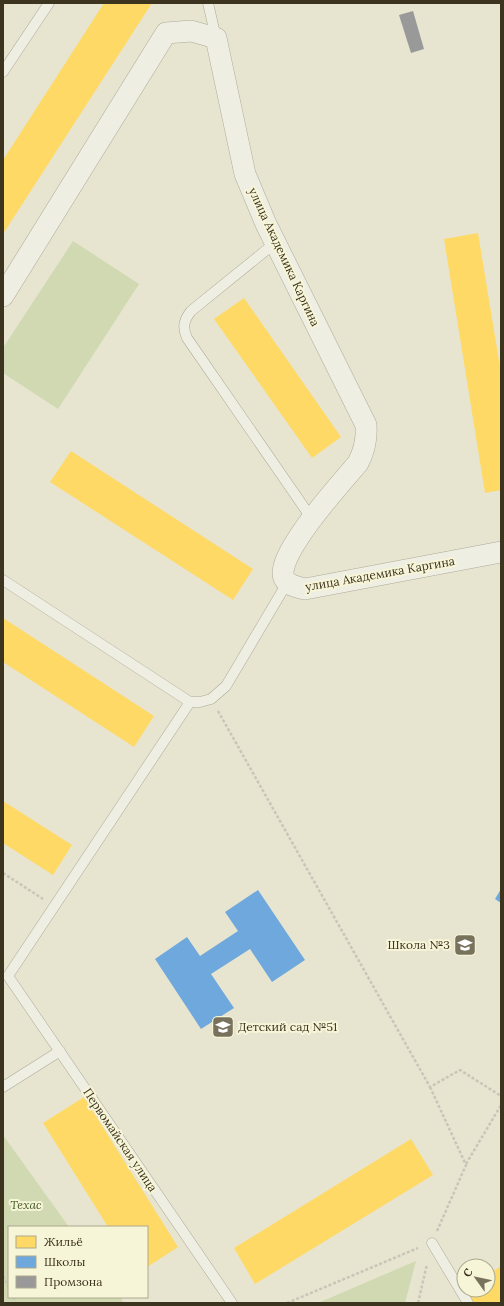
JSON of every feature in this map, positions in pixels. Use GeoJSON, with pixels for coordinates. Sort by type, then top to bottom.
{"type":"FeatureCollection","features":[{"type":"Feature","properties":{"kind":"street"},"geometry":{"type":"LineString","coordinates":[[3,296],[166,33],[191,31],[216,38]]}},
{"type":"Feature","properties":{"kind":"street","name":"улица Академика Каргина"},"geometry":{"type":"LineString","coordinates":[[216,38],[245,174],[275,243],[366,424],[366,446],[358,463],[312,519],[290,552],[284,568],[283,576],[287,583],[305,589],[501,552]]}},
{"type":"Feature","properties":{"kind":"lane"},"geometry":{"type":"LineString","coordinates":[[3,72],[49,3]]}},
{"type":"Feature","properties":{"kind":"lane"},"geometry":{"type":"LineString","coordinates":[[208,3],[216,38]]}},
{"type":"Feature","properties":{"kind":"lane"},"geometry":{"type":"LineString","coordinates":[[275,243],[191,311],[186,316],[184,331],[191,344],[312,519]]}},
{"type":"Feature","properties":{"kind":"lane"},"geometry":{"type":"LineString","coordinates":[[3,580],[190,702],[200,702],[211,699],[226,686],[287,583]]}},
{"type":"Feature","properties":{"kind":"lane"},"geometry":{"type":"LineString","coordinates":[[54,906],[190,702]]}},
{"type":"Feature","properties":{"kind":"lane","name":"Первомайская улица"},"geometry":{"type":"LineString","coordinates":[[54,906],[8,976],[232,1303]]}},
{"type":"Feature","properties":{"kind":"lane"},"geometry":{"type":"LineString","coordinates":[[3,1087],[60,1051]]}},
{"type":"Feature","properties":{"kind":"lane"},"geometry":{"type":"LineString","coordinates":[[432,1243],[468,1303]]}},
{"type":"Feature","properties":{"kind":"path"},"geometry":{"type":"LineString","coordinates":[[211,699],[430,1087],[466,1165]]}},
{"type":"Feature","properties":{"kind":"path"},"geometry":{"type":"LineString","coordinates":[[3,873],[54,906]]}},
{"type":"Feature","properties":{"kind":"path"},"geometry":{"type":"LineString","coordinates":[[430,1087],[460,1070],[501,1096]]}},
{"type":"Feature","properties":{"kind":"path"},"geometry":{"type":"LineString","coordinates":[[418,1303],[432,1243],[466,1165],[501,1105]]}},
{"type":"Feature","properties":{"kind":"path"},"geometry":{"type":"LineString","coordinates":[[287,1303],[432,1243]]}},
{"type":"Feature","properties":{"kind":"path"},"geometry":{"type":"LineString","coordinates":[[3,1276],[8,1286]]}},
{"type":"Feature","properties":{"kind":"green space"},"geometry":{"type":"Polygon","coordinates":[[[73,241],[139,284],[58,409],[3,373],[3,348],[73,241]]]}},
{"type":"Feature","properties":{"kind":"green space","name":"Техас"},"geometry":{"type":"Polygon","coordinates":[[[3,1135],[68,1226],[8,1226],[8,1298],[121,1298],[124,1303],[3,1303],[3,1135]]]}},
{"type":"Feature","properties":{"kind":"green space"},"geometry":{"type":"Polygon","coordinates":[[[416,1261],[405,1303],[318,1303],[416,1261]]]}},
{"type":"Feature","properties":{"kind":"building: Жильё"},"geometry":{"type":"Polygon","coordinates":[[[104,3],[152,3],[3,234],[3,160],[104,3]]]}},
{"type":"Feature","properties":{"kind":"building: Жильё"},"geometry":{"type":"Polygon","coordinates":[[[478,233],[501,373],[501,490],[485,493],[444,239],[478,233]]]}},
{"type":"Feature","properties":{"kind":"building: Жильё"},"geometry":{"type":"Polygon","coordinates":[[[244,298],[341,437],[312,458],[214,319],[244,298]]]}},
{"type":"Feature","properties":{"kind":"building: Жильё"},"geometry":{"type":"Polygon","coordinates":[[[71,451],[253,569],[233,600],[50,482],[71,451]]]}},
{"type":"Feature","properties":{"kind":"building: Жильё"},"geometry":{"type":"Polygon","coordinates":[[[3,618],[154,716],[134,747],[3,662],[3,618]]]}},
{"type":"Feature","properties":{"kind":"building: Жильё"},"geometry":{"type":"Polygon","coordinates":[[[3,801],[72,845],[53,875],[3,843],[3,801]]]}},
{"type":"Feature","properties":{"kind":"building: Жильё"},"geometry":{"type":"Polygon","coordinates":[[[84,1097],[178,1247],[148,1266],[148,1226],[107,1226],[43,1123],[84,1097]]]}},
{"type":"Feature","properties":{"kind":"building: Жильё"},"geometry":{"type":"Polygon","coordinates":[[[411,1139],[433,1175],[255,1284],[234,1248],[411,1139]]]}},
{"type":"Feature","properties":{"kind":"building: Жильё"},"geometry":{"type":"Polygon","coordinates":[[[501,1266],[501,1303],[474,1303],[471,1298],[496,1298],[496,1269],[501,1266]]]}},
{"type":"Feature","properties":{"kind":"building: Школы"},"geometry":{"type":"Polygon","coordinates":[[[501,889],[501,903],[495,899],[501,889]]]}},
{"type":"Feature","properties":{"kind":"building: Школы"},"geometry":{"type":"Polygon","coordinates":[[[258,890],[305,960],[272,982],[250,949],[211,974],[234,1008],[201,1029],[155,959],[187,937],[200,956],[238,931],[225,912],[258,890]]]}},
{"type":"Feature","properties":{"kind":"building: Промзона"},"geometry":{"type":"Polygon","coordinates":[[[413,11],[424,49],[411,53],[399,15],[413,11]]]}},
{"type":"Feature","properties":{"kind":"place","name":"Школа №3"},"geometry":{"type":"Point","coordinates":[465,945]}},
{"type":"Feature","properties":{"kind":"place","name":"Детский сад №51"},"geometry":{"type":"Point","coordinates":[223,1027]}}]}
